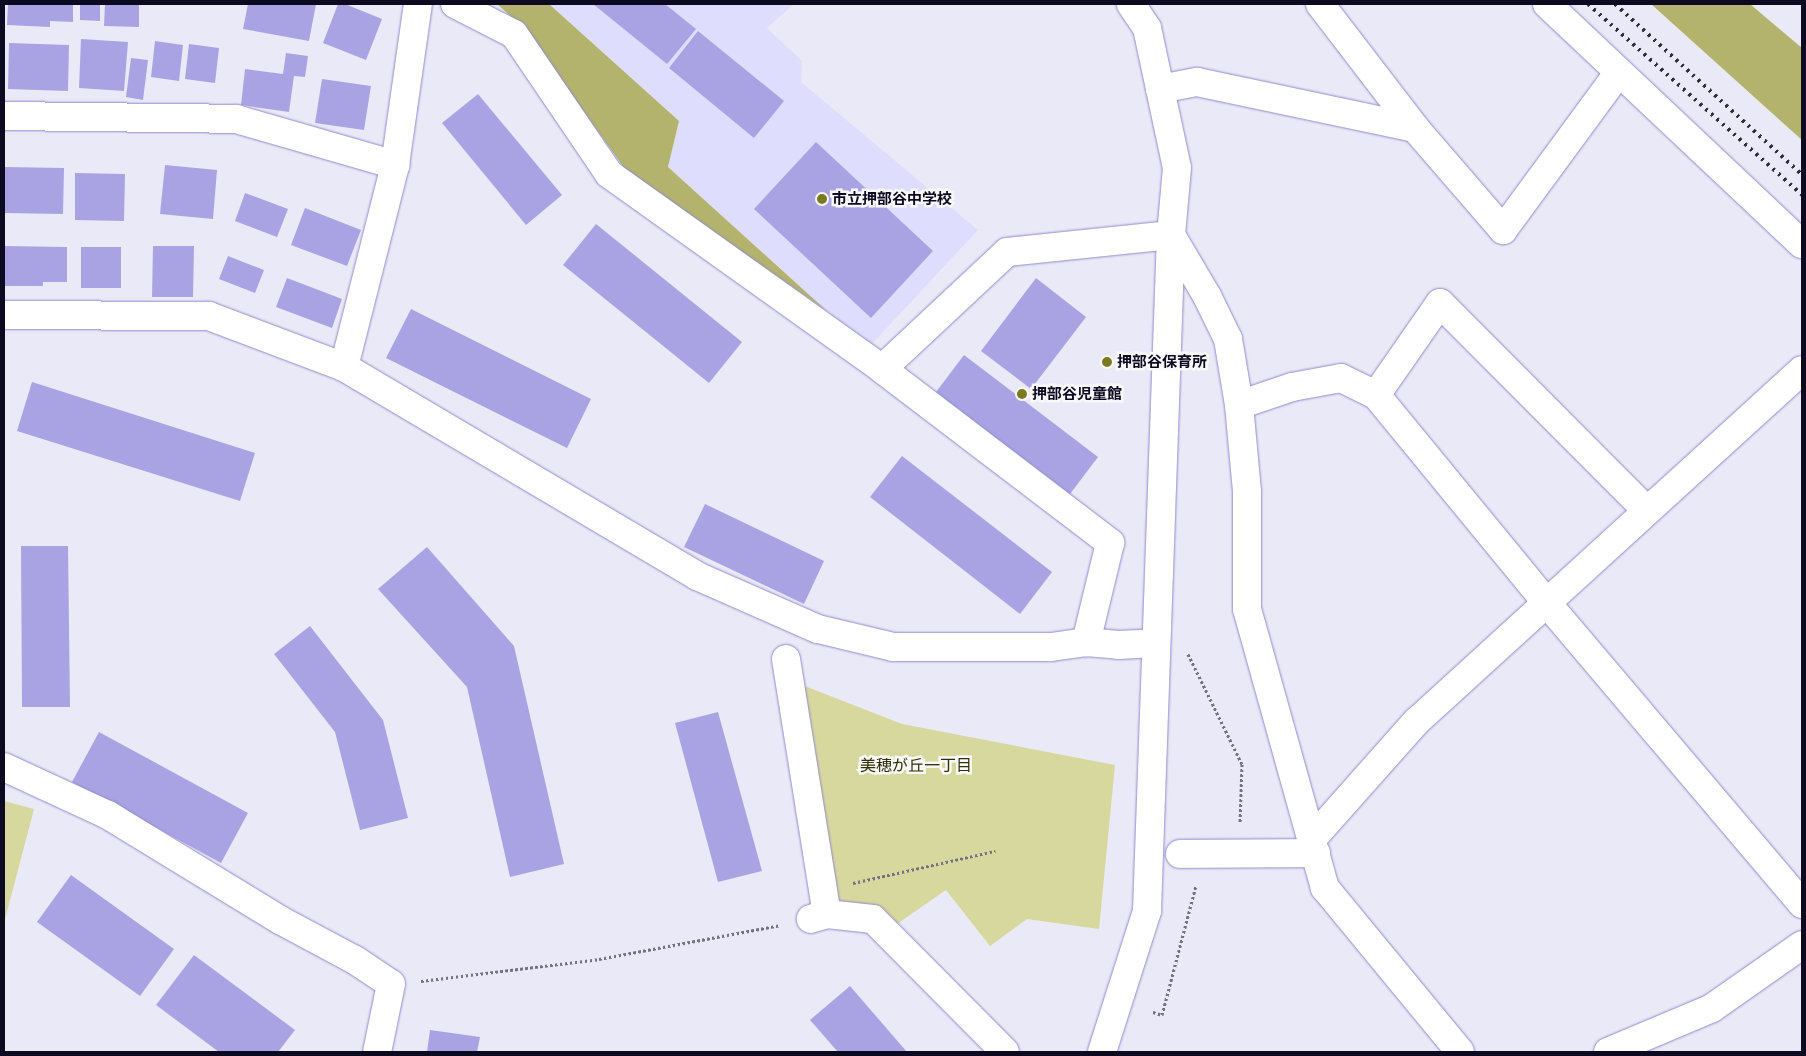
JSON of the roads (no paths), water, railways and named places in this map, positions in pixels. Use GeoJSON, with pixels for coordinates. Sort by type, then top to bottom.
{"type":"FeatureCollection","features":[{"type":"Feature","properties":{"kind":"street"},"geometry":{"type":"LineString","coordinates":[[344,367],[395,165],[418,4]]}},
{"type":"Feature","properties":{"kind":"street"},"geometry":{"type":"LineString","coordinates":[[455,4],[514,34],[609,174],[882,369],[1110,544],[1086,642]]}},
{"type":"Feature","properties":{"kind":"street"},"geometry":{"type":"LineString","coordinates":[[1102,1052],[1146,911],[1171,235],[1177,168],[1147,28],[1130,4]]}},
{"type":"Feature","properties":{"kind":"street"},"geometry":{"type":"LineString","coordinates":[[1320,4],[1415,128],[1503,230],[1619,72]]}},
{"type":"Feature","properties":{"kind":"street"},"geometry":{"type":"LineString","coordinates":[[1547,4],[1802,244]]}},
{"type":"Feature","properties":{"kind":"street"},"geometry":{"type":"LineString","coordinates":[[1160,90],[1197,82],[1415,128]]}},
{"type":"Feature","properties":{"kind":"street"},"geometry":{"type":"LineString","coordinates":[[4,116],[236,119],[395,165]]}},
{"type":"Feature","properties":{"kind":"street"},"geometry":{"type":"LineString","coordinates":[[882,369],[1007,252],[1171,235]]}},
{"type":"Feature","properties":{"kind":"street"},"geometry":{"type":"LineString","coordinates":[[1171,235],[1207,296],[1228,339],[1239,405],[1247,492],[1246,609],[1325,888],[1460,1052]]}},
{"type":"Feature","properties":{"kind":"street"},"geometry":{"type":"LineString","coordinates":[[1376,395],[1440,302],[1646,510]]}},
{"type":"Feature","properties":{"kind":"street"},"geometry":{"type":"LineString","coordinates":[[4,314],[209,316],[344,367],[697,576],[818,629],[893,647],[1051,647],[1086,642],[1119,645],[1155,643]]}},
{"type":"Feature","properties":{"kind":"street"},"geometry":{"type":"LineString","coordinates":[[1192,854],[1238,853],[1314,846],[1416,722],[1646,510],[1802,370]]}},
{"type":"Feature","properties":{"kind":"street"},"geometry":{"type":"LineString","coordinates":[[1239,405],[1292,387],[1341,378],[1376,395],[1546,602],[1802,904]]}},
{"type":"Feature","properties":{"kind":"street"},"geometry":{"type":"LineString","coordinates":[[786,659],[820,907],[873,919],[1005,1052]]}},
{"type":"Feature","properties":{"kind":"street"},"geometry":{"type":"LineString","coordinates":[[4,767],[108,815],[280,920],[355,960],[391,984],[377,1052]]}},
{"type":"Feature","properties":{"kind":"street"},"geometry":{"type":"LineString","coordinates":[[1608,1052],[1712,1008],[1802,945]]}},
{"type":"Feature","properties":{"kind":"railway"},"geometry":{"type":"LineString","coordinates":[[1588,4],[1802,195]]}},
{"type":"Feature","properties":{"kind":"railway"},"geometry":{"type":"LineString","coordinates":[[1615,4],[1802,175]]}},
{"type":"Feature","properties":{"kind":"place","name":"市立押部谷中学校"},"geometry":{"type":"Point","coordinates":[822,199]}},
{"type":"Feature","properties":{"kind":"place","name":"押部谷保育所"},"geometry":{"type":"Point","coordinates":[1107,362]}},
{"type":"Feature","properties":{"kind":"place","name":"押部谷児童館"},"geometry":{"type":"Point","coordinates":[1022,394]}},
{"type":"Feature","properties":{"kind":"district","name":"美穂が丘一丁目"},"geometry":{"type":"Point","coordinates":[916,766]}}]}
